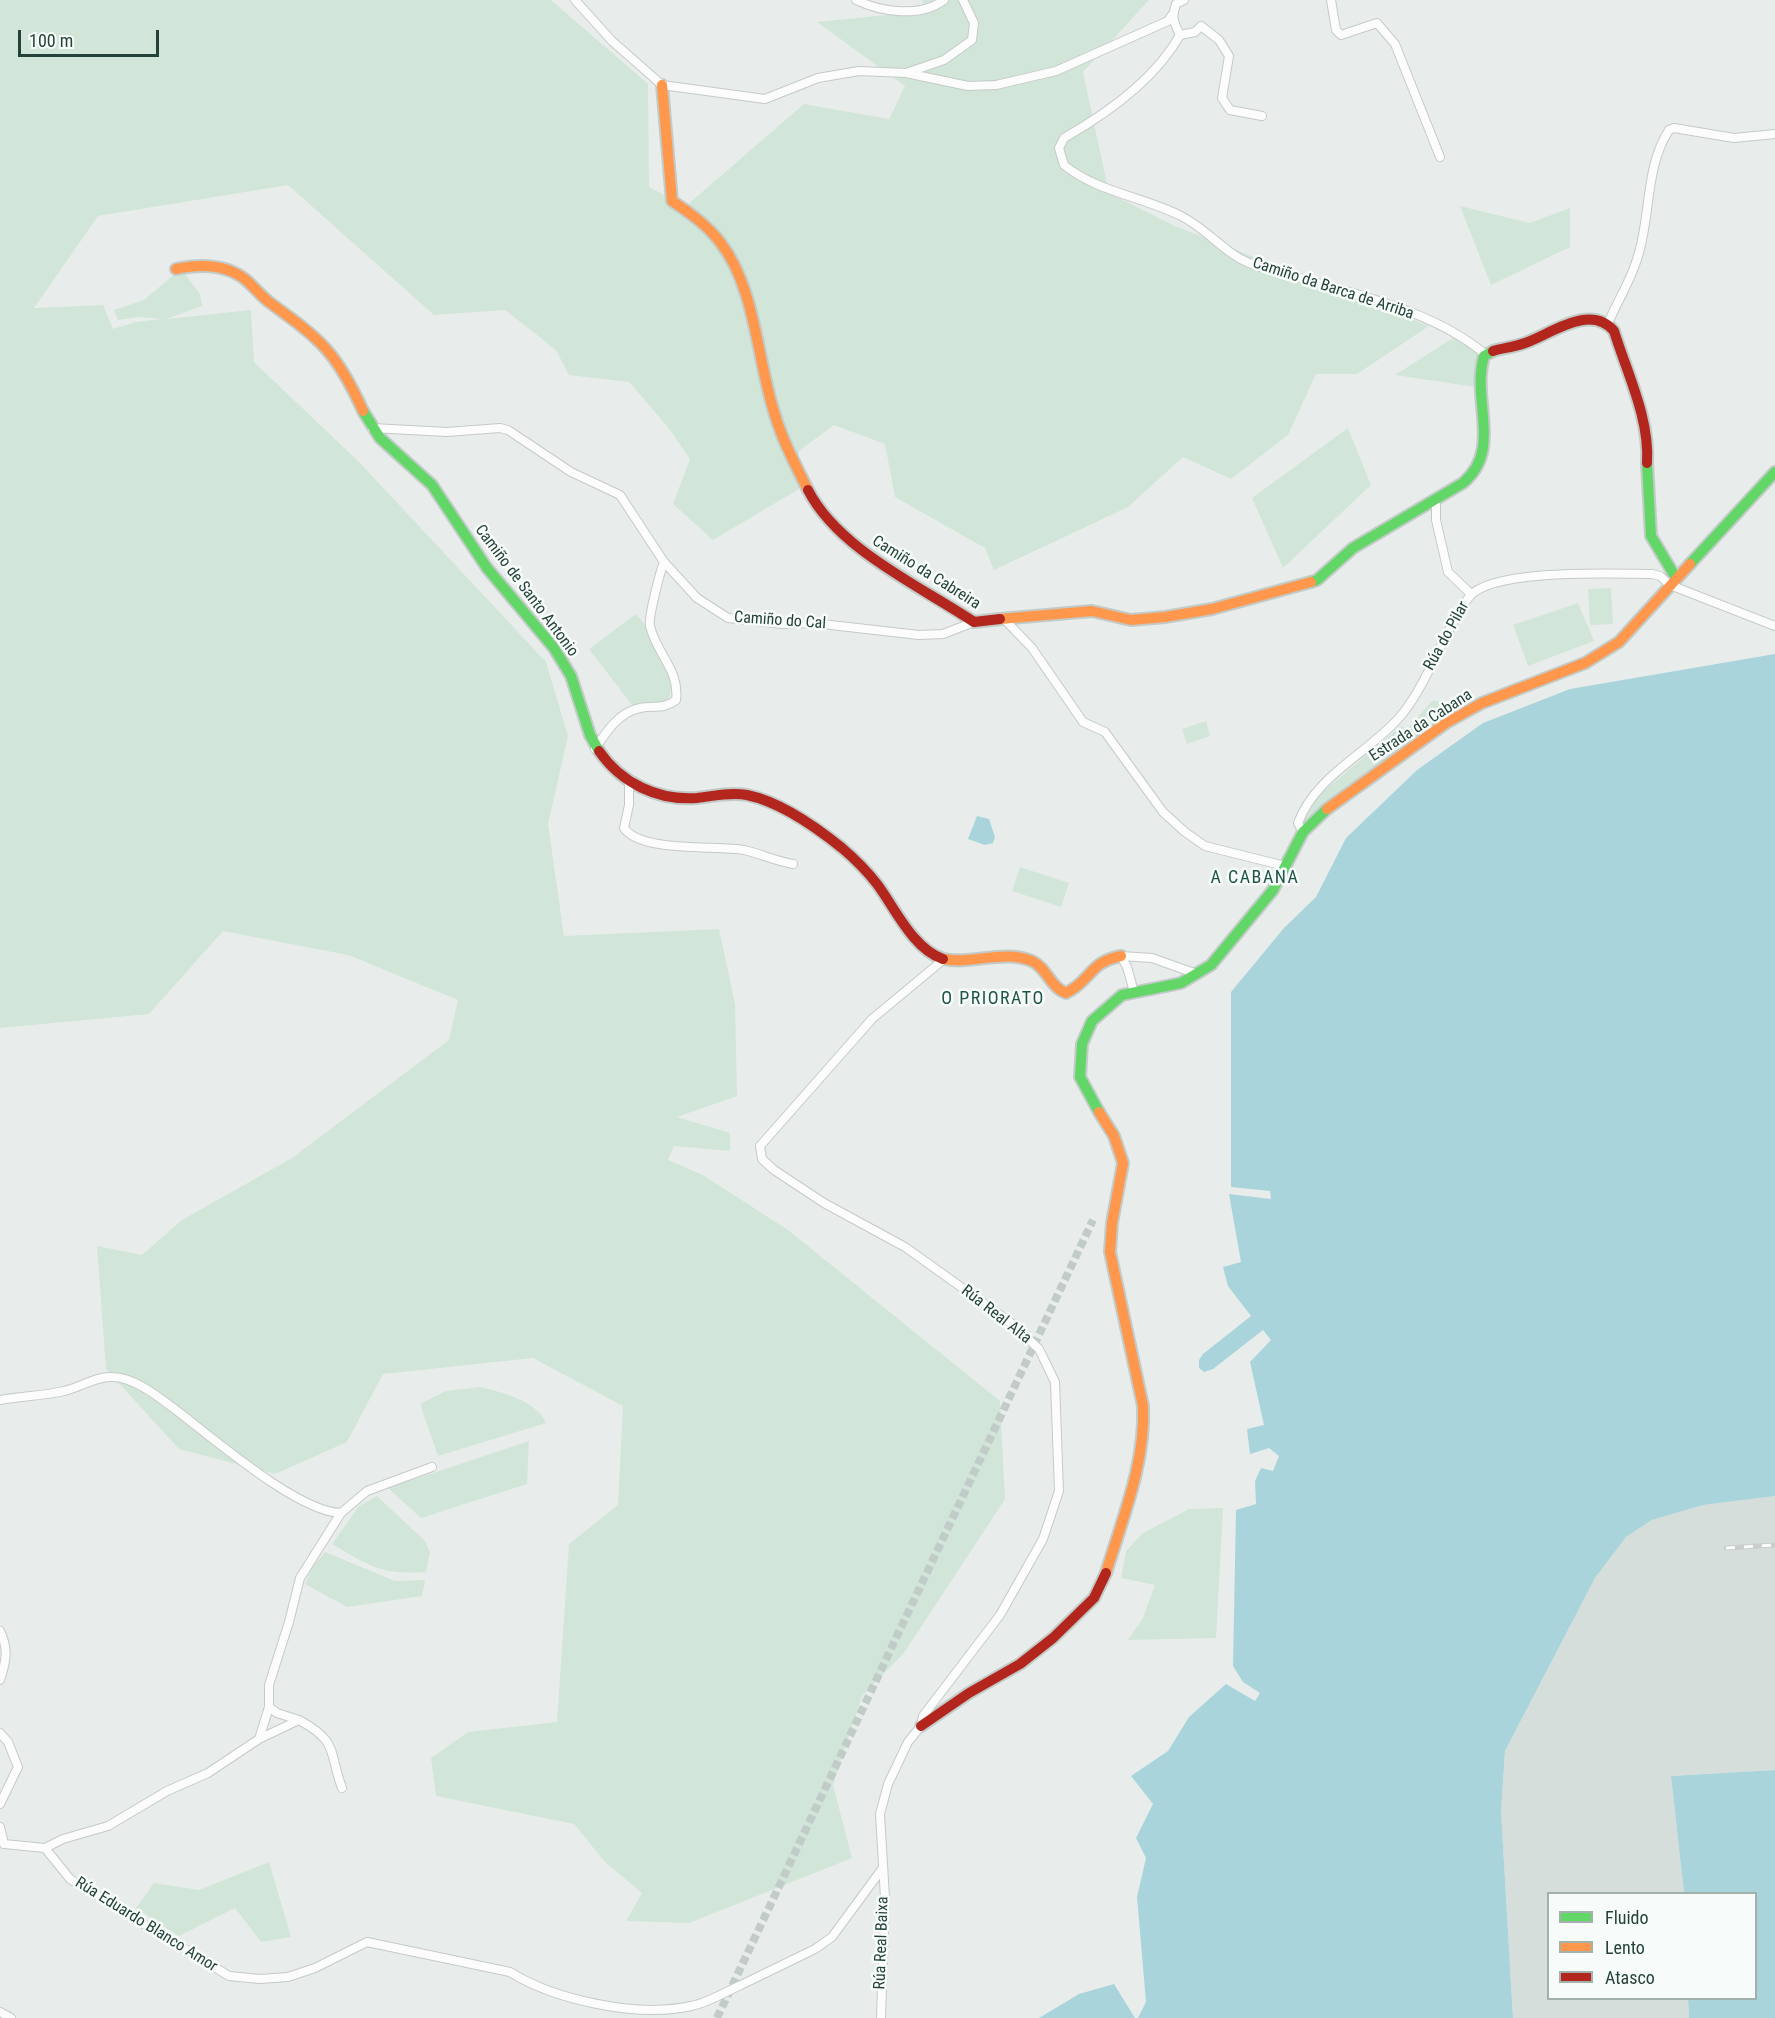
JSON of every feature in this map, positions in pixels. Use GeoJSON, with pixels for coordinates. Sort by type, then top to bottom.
{"type":"FeatureCollection","features":[{"type":"Feature","properties":{"kind":"street"},"geometry":{"type":"LineString","coordinates":[[575,0],[612,41],[662,85],[765,99],[831,75],[859,71],[906,74],[968,86],[996,85],[1056,71],[1168,21],[1173,15]]}},
{"type":"Feature","properties":{"kind":"street"},"geometry":{"type":"LineString","coordinates":[[856,0],[889,9],[914,11],[933,8],[944,0]]}},
{"type":"Feature","properties":{"kind":"street"},"geometry":{"type":"LineString","coordinates":[[906,74],[944,60],[972,40],[975,32],[974,22],[963,0]]}},
{"type":"Feature","properties":{"kind":"street"},"geometry":{"type":"LineString","coordinates":[[1331,0],[1336,30],[1341,35],[1377,23],[1395,44],[1440,157]]}},
{"type":"Feature","properties":{"kind":"street"},"geometry":{"type":"LineString","coordinates":[[1178,1],[1172,21],[1180,35],[1195,32],[1201,26],[1219,40],[1229,56],[1222,98],[1230,110],[1262,116]]}},
{"type":"Feature","properties":{"kind":"street","name":"Camiño da Barca de Arriba"},"geometry":{"type":"LineString","coordinates":[[1180,35],[1171,51],[1120,102],[1064,138],[1059,148],[1064,165],[1081,177],[1182,216],[1228,252],[1249,263],[1362,296],[1437,324],[1466,338],[1486,355]]}},
{"type":"Feature","properties":{"kind":"street","name":"Camiño da Cabreira"},"geometry":{"type":"LineString","coordinates":[[662,85],[672,201],[698,219],[721,243],[741,278],[774,414],[785,444],[814,501],[861,552],[928,591],[974,622],[1005,620],[1037,614],[1092,611],[1131,620],[1165,617],[1212,609],[1317,580],[1353,548],[1463,483],[1482,463],[1484,451],[1480,370],[1481,361],[1486,355]]}},
{"type":"Feature","properties":{"kind":"street"},"geometry":{"type":"LineString","coordinates":[[1608,324],[1627,288],[1639,254],[1651,181],[1669,130],[1674,128],[1734,138],[1775,134]]}},
{"type":"Feature","properties":{"kind":"street","name":"Camiño de Santo Antonio"},"geometry":{"type":"LineString","coordinates":[[176,269],[211,266],[226,269],[243,279],[261,296],[311,332],[349,381],[363,415],[372,428],[432,486],[471,547],[553,650],[571,676],[585,728],[596,749],[617,772],[659,795],[677,798],[694,798],[722,793],[749,795],[817,827],[868,873],[892,902],[922,948],[942,960]]}},
{"type":"Feature","properties":{"kind":"street"},"geometry":{"type":"LineString","coordinates":[[1486,355],[1523,344],[1575,321],[1600,320],[1614,331],[1648,447],[1646,482],[1651,536],[1673,582]]}},
{"type":"Feature","properties":{"kind":"street","name":"Camiño do Cal"},"geometry":{"type":"LineString","coordinates":[[372,428],[447,432],[500,428],[508,430],[571,472],[620,495],[664,562],[697,598],[716,612],[743,621],[813,623],[919,635],[943,633],[974,622]]}},
{"type":"Feature","properties":{"kind":"street","name":"Estrada da Cabana"},"geometry":{"type":"LineString","coordinates":[[1198,975],[1217,958],[1265,900],[1303,832],[1312,821],[1335,801],[1446,723],[1510,690],[1585,663],[1619,642],[1775,472]]}},
{"type":"Feature","properties":{"kind":"street"},"geometry":{"type":"LineString","coordinates":[[1436,499],[1436,519],[1448,573],[1471,594]]}},
{"type":"Feature","properties":{"kind":"street"},"geometry":{"type":"LineString","coordinates":[[596,749],[609,728],[630,711],[642,707],[662,708],[676,700],[676,679],[656,643],[649,623],[664,562]]}},
{"type":"Feature","properties":{"kind":"street","name":"Rúa do Pilar"},"geometry":{"type":"LineString","coordinates":[[1303,832],[1298,823],[1311,797],[1399,718],[1471,594],[1503,581],[1536,575],[1652,574],[1775,626]]}},
{"type":"Feature","properties":{"kind":"street"},"geometry":{"type":"LineString","coordinates":[[1005,620],[1032,648],[1083,722],[1105,732],[1163,812],[1185,832],[1205,846],[1285,866]]}},
{"type":"Feature","properties":{"kind":"street"},"geometry":{"type":"LineString","coordinates":[[629,780],[629,805],[624,828],[631,834],[679,847],[744,850],[793,864]]}},
{"type":"Feature","properties":{"kind":"street"},"geometry":{"type":"LineString","coordinates":[[942,960],[991,955],[1030,960],[1039,966],[1054,987],[1066,993],[1076,988],[1099,961],[1121,956],[1152,958],[1198,975]]}},
{"type":"Feature","properties":{"kind":"street"},"geometry":{"type":"LineString","coordinates":[[1121,956],[1127,967],[1134,992]]}},
{"type":"Feature","properties":{"kind":"street","name":"Rúa Real Alta"},"geometry":{"type":"LineString","coordinates":[[882,1869],[880,1814],[888,1784],[908,1742],[921,1726],[923,1716],[999,1615],[1043,1539],[1059,1491],[1055,1383],[1039,1349],[1010,1322],[905,1247],[824,1203],[774,1170],[762,1159],[760,1146],[872,1019],[942,960]]}},
{"type":"Feature","properties":{"kind":"street"},"geometry":{"type":"LineString","coordinates":[[921,1726],[969,1693],[1020,1664],[1088,1606],[1106,1573],[1135,1473],[1143,1425],[1143,1406],[1110,1251],[1112,1223],[1122,1180],[1123,1163],[1114,1136],[1084,1088],[1080,1077],[1082,1044],[1089,1026],[1105,1006],[1122,995],[1167,987],[1198,975]]}},
{"type":"Feature","properties":{"kind":"street"},"geometry":{"type":"LineString","coordinates":[[0,1400],[63,1391],[112,1376],[131,1382],[159,1397],[303,1501],[328,1513],[341,1513]]}},
{"type":"Feature","properties":{"kind":"street"},"geometry":{"type":"LineString","coordinates":[[259,1739],[269,1707],[269,1685],[290,1622],[300,1578],[341,1513],[367,1491],[432,1467]]}},
{"type":"Feature","properties":{"kind":"street"},"geometry":{"type":"LineString","coordinates":[[0,1631],[5,1641],[7,1659],[0,1680]]}},
{"type":"Feature","properties":{"kind":"street"},"geometry":{"type":"LineString","coordinates":[[269,1707],[277,1713],[299,1720],[320,1731],[332,1745],[342,1788]]}},
{"type":"Feature","properties":{"kind":"street"},"geometry":{"type":"LineString","coordinates":[[0,1827],[2,1845],[45,1848],[63,1839],[108,1826],[167,1791],[208,1773],[259,1739],[299,1720]]}},
{"type":"Feature","properties":{"kind":"street"},"geometry":{"type":"LineString","coordinates":[[0,1733],[8,1742],[18,1767],[0,1804]]}},
{"type":"Feature","properties":{"kind":"street","name":"Rúa Eduardo Blanco Amor"},"geometry":{"type":"LineString","coordinates":[[45,1848],[70,1879],[229,1976],[260,1979],[288,1977],[315,1968],[367,1942],[510,1972],[526,1982],[565,1996],[595,2003],[650,2009],[691,2006],[815,1949],[832,1937],[882,1869]]}},
{"type":"Feature","properties":{"kind":"street","name":"Rúa Real Baixa"},"geometry":{"type":"LineString","coordinates":[[881,2018],[885,1898],[882,1869]]}},
{"type":"Feature","properties":{"kind":"street"},"geometry":{"type":"LineString","coordinates":[[0,2012],[11,2018]]}},
{"type":"Feature","properties":{"kind":"shaded area"},"geometry":{"type":"Polygon","coordinates":[[[1775,1496],[1775,1770],[1671,1776],[1684,1892],[1547,1892],[1547,2000],[1688,2000],[1689,2018],[1513,2018],[1501,1811],[1505,1751],[1595,1578],[1626,1537],[1652,1520],[1703,1505],[1775,1496]]]}},
{"type":"Feature","properties":{"kind":"green space"},"geometry":{"type":"Polygon","coordinates":[[[0,0],[551,0],[648,84],[649,187],[686,206],[804,104],[889,119],[905,86],[817,22],[927,11],[922,0],[1149,0],[1083,72],[1109,193],[1175,226],[1429,326],[1357,374],[1316,374],[1288,435],[1231,479],[1183,457],[1128,507],[994,570],[985,548],[895,497],[885,444],[834,425],[799,451],[799,489],[713,540],[673,504],[690,459],[667,426],[629,382],[569,375],[556,350],[505,310],[434,315],[288,185],[98,216],[34,308],[103,305],[113,329],[136,322],[162,319],[140,317],[118,320],[114,310],[144,300],[176,273],[184,273],[200,294],[202,306],[166,319],[251,310],[254,362],[360,463],[546,662],[568,736],[548,824],[564,936],[719,929],[735,1004],[737,1096],[677,1117],[730,1133],[730,1151],[674,1146],[668,1160],[703,1175],[788,1230],[1000,1401],[1005,1499],[904,1653],[862,1696],[833,1785],[852,1858],[689,1923],[626,1921],[642,1893],[605,1862],[574,1824],[436,1796],[431,1758],[468,1732],[557,1722],[569,1544],[618,1505],[623,1406],[533,1358],[383,1374],[347,1442],[275,1474],[179,1449],[106,1369],[97,1246],[142,1255],[182,1220],[292,1158],[449,1040],[458,1000],[348,955],[223,931],[149,1014],[0,1028],[0,0]]]}},
{"type":"Feature","properties":{"kind":"green space"},"geometry":{"type":"Polygon","coordinates":[[[1460,206],[1530,223],[1570,208],[1570,247],[1491,285],[1460,206]]]}},
{"type":"Feature","properties":{"kind":"green space"},"geometry":{"type":"Polygon","coordinates":[[[1453,338],[1479,353],[1476,387],[1395,375],[1453,338]]]}},
{"type":"Feature","properties":{"kind":"green space"},"geometry":{"type":"Polygon","coordinates":[[[1348,428],[1371,485],[1283,568],[1252,498],[1348,428]]]}},
{"type":"Feature","properties":{"kind":"green space"},"geometry":{"type":"Polygon","coordinates":[[[1611,588],[1613,624],[1590,625],[1588,589],[1611,588]]]}},
{"type":"Feature","properties":{"kind":"green space"},"geometry":{"type":"Polygon","coordinates":[[[1578,603],[1594,641],[1528,666],[1513,625],[1578,603]]]}},
{"type":"Feature","properties":{"kind":"green space"},"geometry":{"type":"Polygon","coordinates":[[[636,614],[664,656],[671,681],[671,693],[667,702],[651,706],[644,703],[632,705],[589,649],[636,614]]]}},
{"type":"Feature","properties":{"kind":"green space"},"geometry":{"type":"Polygon","coordinates":[[[1433,700],[1446,704],[1449,716],[1305,820],[1303,817],[1313,800],[1401,726],[1407,729],[1433,700]]]}},
{"type":"Feature","properties":{"kind":"green space"},"geometry":{"type":"Polygon","coordinates":[[[1206,721],[1210,736],[1187,744],[1182,729],[1206,721]]]}},
{"type":"Feature","properties":{"kind":"green space"},"geometry":{"type":"Polygon","coordinates":[[[1020,867],[1069,883],[1061,907],[1012,891],[1020,867]]]}},
{"type":"Feature","properties":{"kind":"green space"},"geometry":{"type":"Polygon","coordinates":[[[480,1387],[527,1403],[541,1415],[546,1423],[438,1456],[420,1404],[446,1391],[480,1387]]]}},
{"type":"Feature","properties":{"kind":"green space"},"geometry":{"type":"Polygon","coordinates":[[[529,1441],[527,1484],[421,1518],[388,1488],[529,1441]]]}},
{"type":"Feature","properties":{"kind":"green space"},"geometry":{"type":"Polygon","coordinates":[[[377,1496],[425,1541],[430,1552],[426,1572],[386,1570],[366,1563],[332,1544],[359,1506],[377,1496]]]}},
{"type":"Feature","properties":{"kind":"green space"},"geometry":{"type":"Polygon","coordinates":[[[1223,1508],[1216,1638],[1128,1640],[1143,1618],[1155,1585],[1121,1578],[1126,1551],[1143,1533],[1189,1509],[1223,1508]]]}},
{"type":"Feature","properties":{"kind":"green space"},"geometry":{"type":"Polygon","coordinates":[[[325,1552],[395,1581],[425,1580],[422,1596],[347,1607],[305,1584],[312,1568],[325,1552]]]}},
{"type":"Feature","properties":{"kind":"green space"},"geometry":{"type":"Polygon","coordinates":[[[269,1862],[291,1937],[261,1942],[235,1908],[179,1936],[136,1908],[154,1883],[199,1890],[269,1862]]]}},
{"type":"Feature","properties":{"kind":"water"},"geometry":{"type":"Polygon","coordinates":[[[1775,654],[1775,1496],[1703,1505],[1652,1520],[1626,1537],[1595,1578],[1505,1751],[1501,1811],[1513,2018],[1138,2018],[1146,2002],[1137,1897],[1146,1858],[1136,1838],[1153,1804],[1131,1776],[1168,1751],[1189,1717],[1226,1684],[1255,1701],[1260,1693],[1243,1682],[1233,1666],[1236,1510],[1256,1504],[1255,1481],[1261,1468],[1273,1471],[1279,1456],[1269,1448],[1250,1454],[1247,1429],[1264,1425],[1250,1362],[1271,1340],[1263,1330],[1213,1369],[1204,1372],[1199,1368],[1199,1360],[1203,1354],[1251,1316],[1228,1286],[1223,1267],[1241,1262],[1229,1194],[1271,1199],[1270,1191],[1231,1187],[1231,992],[1284,928],[1316,897],[1346,838],[1417,770],[1483,723],[1570,689],[1775,654]]]}},
{"type":"Feature","properties":{"kind":"water"},"geometry":{"type":"Polygon","coordinates":[[[977,816],[989,819],[995,837],[993,843],[985,845],[968,839],[977,816]]]}},
{"type":"Feature","properties":{"kind":"water"},"geometry":{"type":"Polygon","coordinates":[[[1775,1770],[1775,2018],[1689,2018],[1688,2000],[1757,2000],[1757,1892],[1684,1892],[1671,1776],[1775,1770]]]}},
{"type":"Feature","properties":{"kind":"water"},"geometry":{"type":"Polygon","coordinates":[[[1114,1984],[1135,2018],[1039,2018],[1079,1994],[1114,1984]]]}},
{"type":"Feature","properties":{"kind":"tunnel"},"geometry":{"type":"LineString","coordinates":[[717,2018],[1093,1220]]}},
{"type":"Feature","properties":{"kind":"railway"},"geometry":{"type":"LineString","coordinates":[[1726,1548],[1775,1545]]}},
{"type":"Feature","properties":{"kind":"traffic: fast"},"geometry":{"type":"LineString","coordinates":[[1311,582],[1317,580],[1353,548],[1463,483],[1475,470],[1484,440],[1481,373],[1484,356],[1493,351]]}},
{"type":"Feature","properties":{"kind":"traffic: fast"},"geometry":{"type":"LineString","coordinates":[[363,411],[380,438],[432,485],[487,568],[554,648],[571,676],[590,735],[599,751]]}},
{"type":"Feature","properties":{"kind":"traffic: fast"},"geometry":{"type":"LineString","coordinates":[[1647,463],[1651,536],[1676,578]]}},
{"type":"Feature","properties":{"kind":"traffic: fast"},"geometry":{"type":"LineString","coordinates":[[1690,564],[1775,472]]}},
{"type":"Feature","properties":{"kind":"traffic: fast"},"geometry":{"type":"LineString","coordinates":[[1099,1112],[1080,1077],[1082,1044],[1092,1021],[1122,995],[1181,983],[1211,965],[1273,890],[1303,832],[1327,809]]}},
{"type":"Feature","properties":{"kind":"traffic: slow"},"geometry":{"type":"LineString","coordinates":[[662,85],[672,201],[710,230],[732,260],[748,303],[778,425],[808,490]]}},
{"type":"Feature","properties":{"kind":"traffic: slow"},"geometry":{"type":"LineString","coordinates":[[176,269],[194,266],[221,268],[246,280],[266,300],[325,348],[344,374],[363,411]]}},
{"type":"Feature","properties":{"kind":"traffic: slow"},"geometry":{"type":"LineString","coordinates":[[1327,809],[1446,723],[1482,703],[1585,663],[1619,642],[1690,564]]}},
{"type":"Feature","properties":{"kind":"traffic: slow"},"geometry":{"type":"LineString","coordinates":[[1000,619],[1092,611],[1131,620],[1165,617],[1212,609],[1311,582]]}},
{"type":"Feature","properties":{"kind":"traffic: slow"},"geometry":{"type":"LineString","coordinates":[[943,959],[965,960],[1010,956],[1032,961],[1066,993],[1081,983],[1096,967],[1121,956]]}},
{"type":"Feature","properties":{"kind":"traffic: slow"},"geometry":{"type":"LineString","coordinates":[[1099,1112],[1114,1136],[1123,1163],[1112,1223],[1110,1252],[1143,1406],[1143,1427],[1137,1469],[1106,1573]]}},
{"type":"Feature","properties":{"kind":"traffic: jam"},"geometry":{"type":"LineString","coordinates":[[1493,351],[1535,339],[1570,323],[1582,320],[1604,323],[1614,331],[1636,396],[1645,430],[1647,463]]}},
{"type":"Feature","properties":{"kind":"traffic: jam"},"geometry":{"type":"LineString","coordinates":[[808,490],[839,530],[882,565],[974,622],[1000,619]]}},
{"type":"Feature","properties":{"kind":"traffic: jam"},"geometry":{"type":"LineString","coordinates":[[599,751],[629,781],[655,793],[682,798],[741,794],[773,803],[798,816],[832,840],[856,861],[877,884],[914,937],[932,954],[943,959]]}},
{"type":"Feature","properties":{"kind":"traffic: jam"},"geometry":{"type":"LineString","coordinates":[[921,1726],[969,1693],[1020,1664],[1053,1638],[1094,1598],[1106,1573]]}},
{"type":"Feature","properties":{"kind":"district","name":"A CABANA"},"geometry":{"type":"Point","coordinates":[1255,878]}},
{"type":"Feature","properties":{"kind":"district","name":"O PRIORATO"},"geometry":{"type":"Point","coordinates":[993,999]}}]}
